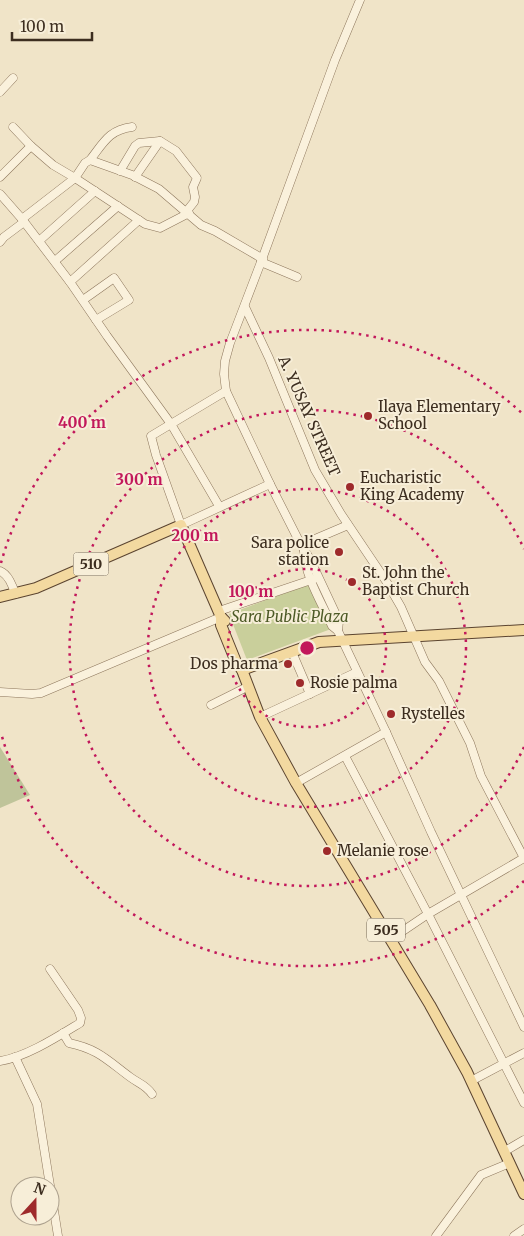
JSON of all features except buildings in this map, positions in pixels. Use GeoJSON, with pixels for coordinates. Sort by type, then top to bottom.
{"type":"FeatureCollection","features":[{"type":"Feature","properties":{"kind":"main road","name":"510"},"geometry":{"type":"LineString","coordinates":[[0,597],[36,588],[181,525]]}},
{"type":"Feature","properties":{"kind":"main road"},"geometry":{"type":"LineString","coordinates":[[181,525],[220,614],[221,625],[236,662],[244,669],[340,635],[414,636],[524,630]]}},
{"type":"Feature","properties":{"kind":"main road","name":"505"},"geometry":{"type":"LineString","coordinates":[[244,669],[247,687],[260,717],[296,783],[430,1005],[471,1081],[524,1194]]}},
{"type":"Feature","properties":{"kind":"street"},"geometry":{"type":"LineString","coordinates":[[360,0],[334,60],[245,307],[226,354],[224,374],[226,391],[303,548],[304,560],[315,579],[332,626],[340,635],[524,1027]]}},
{"type":"Feature","properties":{"kind":"street"},"geometry":{"type":"LineString","coordinates":[[0,92],[12,78]]}},
{"type":"Feature","properties":{"kind":"street"},"geometry":{"type":"LineString","coordinates":[[13,127],[53,165],[153,227],[160,228],[187,212],[194,202],[193,187],[197,178],[176,151],[160,141],[139,143],[135,146],[120,171]]}},
{"type":"Feature","properties":{"kind":"street"},"geometry":{"type":"LineString","coordinates":[[0,242],[23,220],[75,178],[85,163],[90,160],[114,132],[120,128],[132,127]]}},
{"type":"Feature","properties":{"kind":"street"},"geometry":{"type":"LineString","coordinates":[[135,177],[160,141]]}},
{"type":"Feature","properties":{"kind":"street"},"geometry":{"type":"LineString","coordinates":[[0,177],[31,146]]}},
{"type":"Feature","properties":{"kind":"street"},"geometry":{"type":"LineString","coordinates":[[90,160],[135,177],[158,189],[201,225],[215,231],[262,260],[297,277]]}},
{"type":"Feature","properties":{"kind":"street"},"geometry":{"type":"LineString","coordinates":[[39,241],[95,192]]}},
{"type":"Feature","properties":{"kind":"street"},"geometry":{"type":"LineString","coordinates":[[0,194],[55,261],[171,424],[219,506]]}},
{"type":"Feature","properties":{"kind":"street"},"geometry":{"type":"LineString","coordinates":[[55,261],[118,206]]}},
{"type":"Feature","properties":{"kind":"street"},"geometry":{"type":"LineString","coordinates":[[70,282],[139,220]]}},
{"type":"Feature","properties":{"kind":"street"},"geometry":{"type":"LineString","coordinates":[[83,300],[114,278],[129,300],[96,320]]}},
{"type":"Feature","properties":{"kind":"street","name":"A. YUSAY STREET"},"geometry":{"type":"LineString","coordinates":[[245,307],[269,358],[315,470],[401,607],[425,662],[439,681],[470,742],[482,776],[524,858]]}},
{"type":"Feature","properties":{"kind":"street"},"geometry":{"type":"LineString","coordinates":[[226,391],[153,434],[151,439],[181,525],[270,484]]}},
{"type":"Feature","properties":{"kind":"street"},"geometry":{"type":"LineString","coordinates":[[303,548],[348,524]]}},
{"type":"Feature","properties":{"kind":"street"},"geometry":{"type":"LineString","coordinates":[[0,571],[4,572],[15,594]]}},
{"type":"Feature","properties":{"kind":"street"},"geometry":{"type":"LineString","coordinates":[[0,692],[32,694],[41,692],[220,614],[315,579]]}},
{"type":"Feature","properties":{"kind":"street"},"geometry":{"type":"LineString","coordinates":[[292,652],[310,694]]}},
{"type":"Feature","properties":{"kind":"street"},"geometry":{"type":"LineString","coordinates":[[260,717],[356,672]]}},
{"type":"Feature","properties":{"kind":"street"},"geometry":{"type":"LineString","coordinates":[[211,705],[247,687]]}},
{"type":"Feature","properties":{"kind":"street"},"geometry":{"type":"LineString","coordinates":[[296,783],[386,732]]}},
{"type":"Feature","properties":{"kind":"street"},"geometry":{"type":"LineString","coordinates":[[345,756],[524,1103]]}},
{"type":"Feature","properties":{"kind":"street"},"geometry":{"type":"LineString","coordinates":[[391,939],[428,914],[524,858]]}},
{"type":"Feature","properties":{"kind":"street"},"geometry":{"type":"LineString","coordinates":[[0,1061],[15,1057],[80,1023],[81,1018],[78,1010],[50,969]]}},
{"type":"Feature","properties":{"kind":"street"},"geometry":{"type":"LineString","coordinates":[[63,1033],[69,1043],[95,1051],[131,1078],[148,1088],[152,1094]]}},
{"type":"Feature","properties":{"kind":"street"},"geometry":{"type":"LineString","coordinates":[[471,1081],[524,1053]]}},
{"type":"Feature","properties":{"kind":"street"},"geometry":{"type":"LineString","coordinates":[[15,1057],[37,1104],[58,1236]]}},
{"type":"Feature","properties":{"kind":"street"},"geometry":{"type":"LineString","coordinates":[[505,1151],[524,1140]]}},
{"type":"Feature","properties":{"kind":"street"},"geometry":{"type":"LineString","coordinates":[[436,1236],[481,1175],[510,1162]]}},
{"type":"Feature","properties":{"kind":"street"},"geometry":{"type":"LineString","coordinates":[[514,1236],[524,1229]]}},
{"type":"Feature","properties":{"kind":"green space","name":"Sara Public Plaza"},"geometry":{"type":"Polygon","coordinates":[[[311,583],[331,629],[247,660],[229,614],[311,583]]]}},
{"type":"Feature","properties":{"kind":"green space"},"geometry":{"type":"Polygon","coordinates":[[[0,747],[30,795],[0,808],[0,747]]]}},
{"type":"Feature","properties":{"kind":"place","name":"Ilaya Elementary School"},"geometry":{"type":"Point","coordinates":[368,416]}},
{"type":"Feature","properties":{"kind":"place","name":"Eucharistic King Academy"},"geometry":{"type":"Point","coordinates":[350,487]}},
{"type":"Feature","properties":{"kind":"place","name":"Sara police station"},"geometry":{"type":"Point","coordinates":[339,552]}},
{"type":"Feature","properties":{"kind":"place","name":"St. John the Baptist Church"},"geometry":{"type":"Point","coordinates":[352,582]}},
{"type":"Feature","properties":{"kind":"place","name":"Dos pharma"},"geometry":{"type":"Point","coordinates":[288,664]}},
{"type":"Feature","properties":{"kind":"place","name":"Rosie palma"},"geometry":{"type":"Point","coordinates":[300,683]}},
{"type":"Feature","properties":{"kind":"place","name":"Rystelles"},"geometry":{"type":"Point","coordinates":[391,714]}},
{"type":"Feature","properties":{"kind":"place","name":"Melanie rose"},"geometry":{"type":"Point","coordinates":[327,851]}}]}
